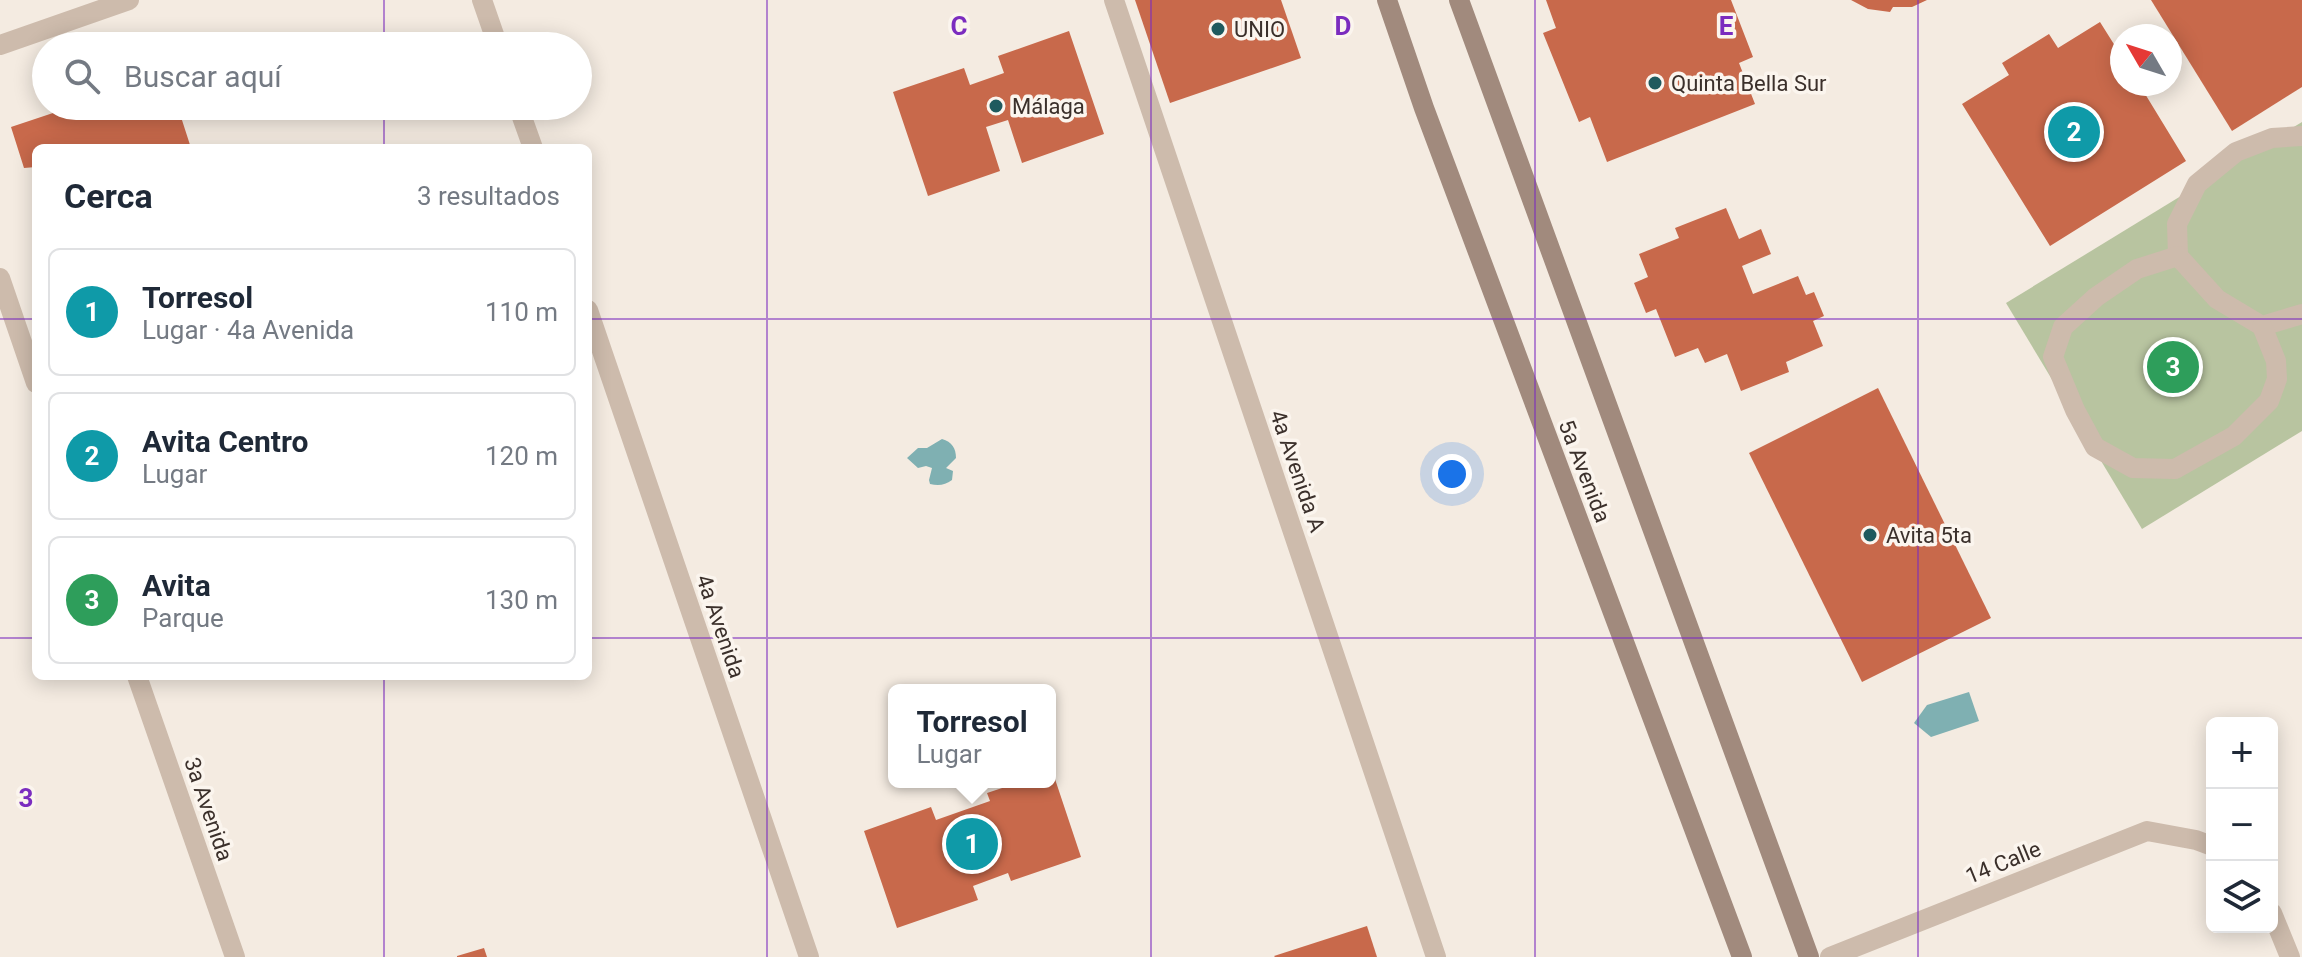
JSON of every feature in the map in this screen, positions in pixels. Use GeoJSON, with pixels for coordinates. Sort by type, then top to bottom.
{"type":"FeatureCollection","features":[{"type":"Feature","properties":{"kind":"street"},"geometry":{"type":"LineString","coordinates":[[37,32],[129,0]]}},
{"type":"Feature","properties":{"kind":"street"},"geometry":{"type":"LineString","coordinates":[[482,0],[493,32]]}},
{"type":"Feature","properties":{"kind":"street","name":"4a Avenida A"},"geometry":{"type":"LineString","coordinates":[[1114,0],[1436,957]]}},
{"type":"Feature","properties":{"kind":"street","name":"5a Avenida"},"geometry":{"type":"LineString","coordinates":[[1387,0],[1424,108],[1742,957]]}},
{"type":"Feature","properties":{"kind":"street","name":"5a Avenida"},"geometry":{"type":"LineString","coordinates":[[1459,0],[1809,957]]}},
{"type":"Feature","properties":{"kind":"street"},"geometry":{"type":"LineString","coordinates":[[0,45],[32,34]]}},
{"type":"Feature","properties":{"kind":"street"},"geometry":{"type":"LineString","coordinates":[[523,120],[532,144]]}},
{"type":"Feature","properties":{"kind":"street"},"geometry":{"type":"LineString","coordinates":[[2178,256],[2137,269],[2096,297],[2063,327],[2053,357],[2075,410],[2095,447],[2133,468],[2175,469],[2234,436],[2269,401],[2277,379],[2276,361],[2262,326],[2217,299],[2178,256],[2177,224],[2197,184],[2236,152],[2272,138],[2302,136]]}},
{"type":"Feature","properties":{"kind":"street"},"geometry":{"type":"LineString","coordinates":[[0,278],[32,371]]}},
{"type":"Feature","properties":{"kind":"street"},"geometry":{"type":"LineString","coordinates":[[2262,326],[2302,314]]}},
{"type":"Feature","properties":{"kind":"street","name":"4a Avenida"},"geometry":{"type":"LineString","coordinates":[[592,322],[809,957]]}},
{"type":"Feature","properties":{"kind":"street","name":"3a Avenida"},"geometry":{"type":"LineString","coordinates":[[138,680],[235,957]]}},
{"type":"Feature","properties":{"kind":"street","name":"14 Calle"},"geometry":{"type":"LineString","coordinates":[[1830,957],[2147,831],[2204,843]]}},
{"type":"Feature","properties":{"kind":"street"},"geometry":{"type":"LineString","coordinates":[[2278,928],[2290,957]]}},
{"type":"Feature","properties":{"kind":"green space"},"geometry":{"type":"Polygon","coordinates":[[[2302,122],[2302,431],[2142,529],[2006,303],[2302,122]]]}},
{"type":"Feature","properties":{"kind":"water"},"geometry":{"type":"Polygon","coordinates":[[[942,439],[951,444],[955,451],[956,458],[946,468],[953,471],[952,480],[942,485],[930,484],[932,468],[918,468],[907,458],[918,448],[927,448],[942,439]]]}},
{"type":"Feature","properties":{"kind":"water"},"geometry":{"type":"Polygon","coordinates":[[[1969,692],[1979,721],[1931,737],[1914,723],[1927,705],[1969,692]]]}},
{"type":"Feature","properties":{"kind":"building","name":"UNIO"},"geometry":{"type":"Polygon","coordinates":[[[1135,0],[1281,0],[1301,58],[1170,103],[1135,0]]]}},
{"type":"Feature","properties":{"kind":"building","name":"Quinta Bella Sur"},"geometry":{"type":"Polygon","coordinates":[[[1546,0],[1731,0],[1753,57],[1739,63],[1755,104],[1607,162],[1590,117],[1579,122],[1543,33],[1556,28],[1546,0]]]}},
{"type":"Feature","properties":{"kind":"building"},"geometry":{"type":"Polygon","coordinates":[[[1851,0],[1927,0],[1912,7],[1893,7],[1890,12],[1868,9],[1851,0]]]}},
{"type":"Feature","properties":{"kind":"building"},"geometry":{"type":"Polygon","coordinates":[[[2151,0],[2302,0],[2302,87],[2232,131],[2182,50],[2182,24],[2166,24],[2151,0]]]}},
{"type":"Feature","properties":{"kind":"building"},"geometry":{"type":"Polygon","coordinates":[[[2100,22],[2110,38],[2110,96],[2146,96],[2186,161],[2050,246],[1962,104],[2009,75],[2002,63],[2049,34],[2058,48],[2100,22]]]}},
{"type":"Feature","properties":{"kind":"building","name":"Málaga"},"geometry":{"type":"Polygon","coordinates":[[[1069,31],[1104,134],[1022,163],[1008,120],[986,127],[1000,171],[928,196],[893,92],[964,68],[970,85],[1004,73],[998,56],[1069,31]]]}},
{"type":"Feature","properties":{"kind":"building"},"geometry":{"type":"Polygon","coordinates":[[[32,120],[182,120],[190,144],[32,144],[32,167],[24,168],[11,127],[32,120]]]}},
{"type":"Feature","properties":{"kind":"building"},"geometry":{"type":"Polygon","coordinates":[[[1726,208],[1739,239],[1761,229],[1771,254],[1742,266],[1753,294],[1798,276],[1806,295],[1814,292],[1824,316],[1813,321],[1823,346],[1786,362],[1789,372],[1741,391],[1727,354],[1705,363],[1698,348],[1675,357],[1656,309],[1646,313],[1634,283],[1648,277],[1639,254],[1679,238],[1675,228],[1726,208]]]}},
{"type":"Feature","properties":{"kind":"building","name":"Avita 5ta"},"geometry":{"type":"Polygon","coordinates":[[[1878,388],[1991,618],[1862,682],[1749,453],[1878,388]]]}},
{"type":"Feature","properties":{"kind":"building"},"geometry":{"type":"Polygon","coordinates":[[[1056,782],[1081,857],[1011,881],[1008,873],[973,886],[978,900],[897,928],[864,831],[931,807],[936,820],[990,801],[987,793],[1002,788],[1056,788],[1056,782]]]}},
{"type":"Feature","properties":{"kind":"building"},"geometry":{"type":"Polygon","coordinates":[[[1367,926],[1377,957],[1274,956],[1367,926]]]}},
{"type":"Feature","properties":{"kind":"building"},"geometry":{"type":"Polygon","coordinates":[[[484,948],[487,957],[457,957],[457,956],[484,948]]]}},
{"type":"Feature","properties":{"kind":"place","name":"UNIO"},"geometry":{"type":"Point","coordinates":[1218,29]}},
{"type":"Feature","properties":{"kind":"place","name":"Quinta Bella Sur"},"geometry":{"type":"Point","coordinates":[1655,83]}},
{"type":"Feature","properties":{"kind":"place","name":"Málaga"},"geometry":{"type":"Point","coordinates":[996,106]}},
{"type":"Feature","properties":{"kind":"place","name":"Avita Centro"},"geometry":{"type":"Point","coordinates":[2074,132]}},
{"type":"Feature","properties":{"kind":"place","name":"Avita"},"geometry":{"type":"Point","coordinates":[2173,367]}},
{"type":"Feature","properties":{"kind":"place","name":"Avita 5ta"},"geometry":{"type":"Point","coordinates":[1870,535]}},
{"type":"Feature","properties":{"kind":"place","name":"Torresol"},"geometry":{"type":"Point","coordinates":[972,844]}}]}
